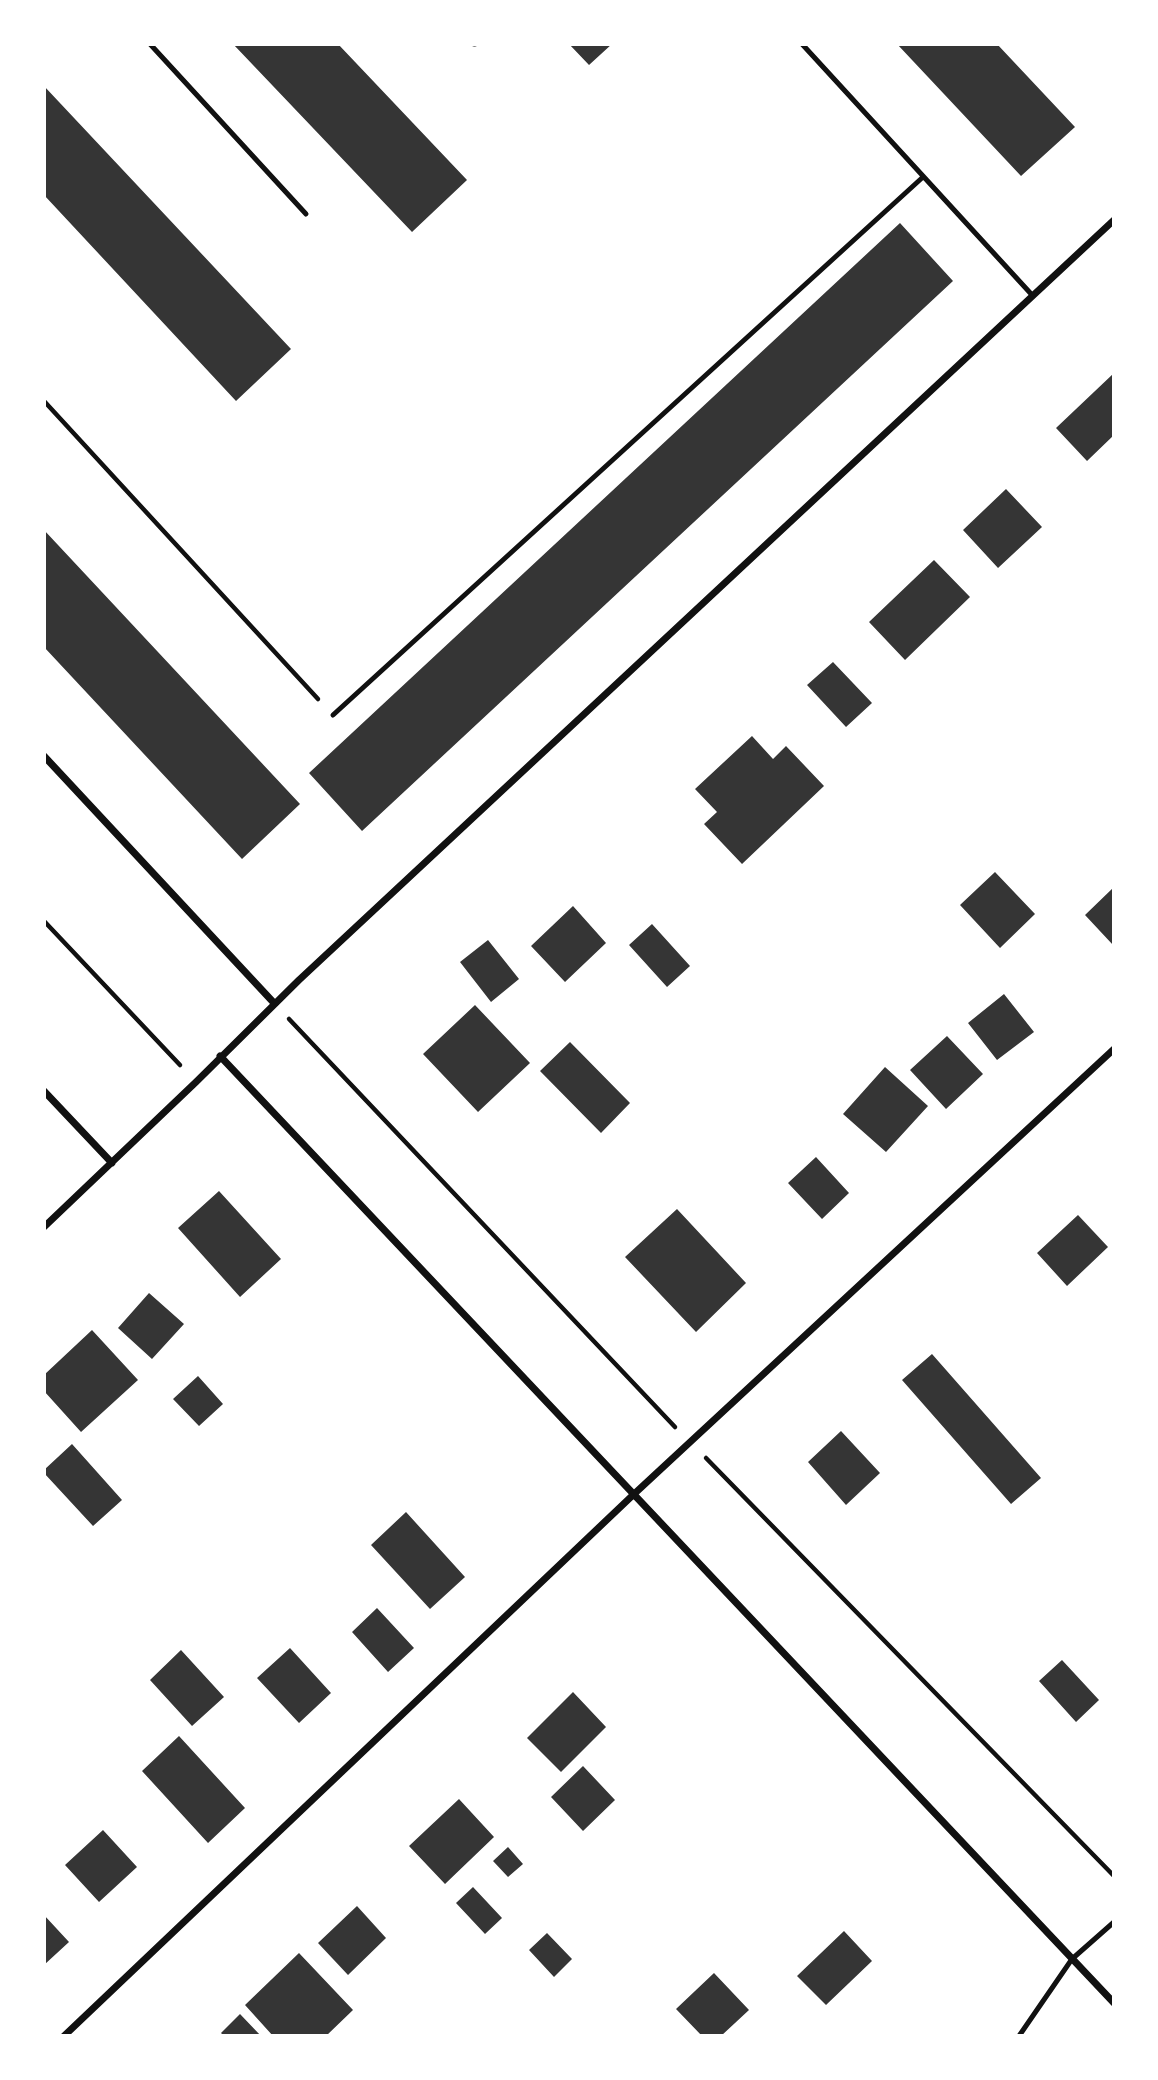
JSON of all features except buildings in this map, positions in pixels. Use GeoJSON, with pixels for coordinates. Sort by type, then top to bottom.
{"type":"FeatureCollection","features":[{"type":"Feature","properties":{"kind":"street"},"geometry":{"type":"LineString","coordinates":[[44,1227],[196,1082],[274,1003],[1114,220]]}},
{"type":"Feature","properties":{"kind":"street"},"geometry":{"type":"LineString","coordinates":[[44,756],[274,1003]]}},
{"type":"Feature","properties":{"kind":"street"},"geometry":{"type":"LineString","coordinates":[[64,2036],[633,1495],[1114,1049]]}},
{"type":"Feature","properties":{"kind":"street"},"geometry":{"type":"LineString","coordinates":[[220,1056],[1114,2003]]}},
{"type":"Feature","properties":{"kind":"street"},"geometry":{"type":"LineString","coordinates":[[44,1090],[111,1163]]}},
{"type":"Feature","properties":{"kind":"lane"},"geometry":{"type":"LineString","coordinates":[[150,44],[306,214]]}},
{"type":"Feature","properties":{"kind":"lane"},"geometry":{"type":"LineString","coordinates":[[802,44],[1032,296]]}},
{"type":"Feature","properties":{"kind":"lane"},"geometry":{"type":"LineString","coordinates":[[333,715],[923,177]]}},
{"type":"Feature","properties":{"kind":"lane"},"geometry":{"type":"LineString","coordinates":[[1019,2036],[1072,1959],[1114,1922]]}},
{"type":"Feature","properties":{"kind":"path"},"geometry":{"type":"LineString","coordinates":[[44,401],[333,715]]}},
{"type":"Feature","properties":{"kind":"path"},"geometry":{"type":"LineString","coordinates":[[44,921],[196,1082]]}}]}
